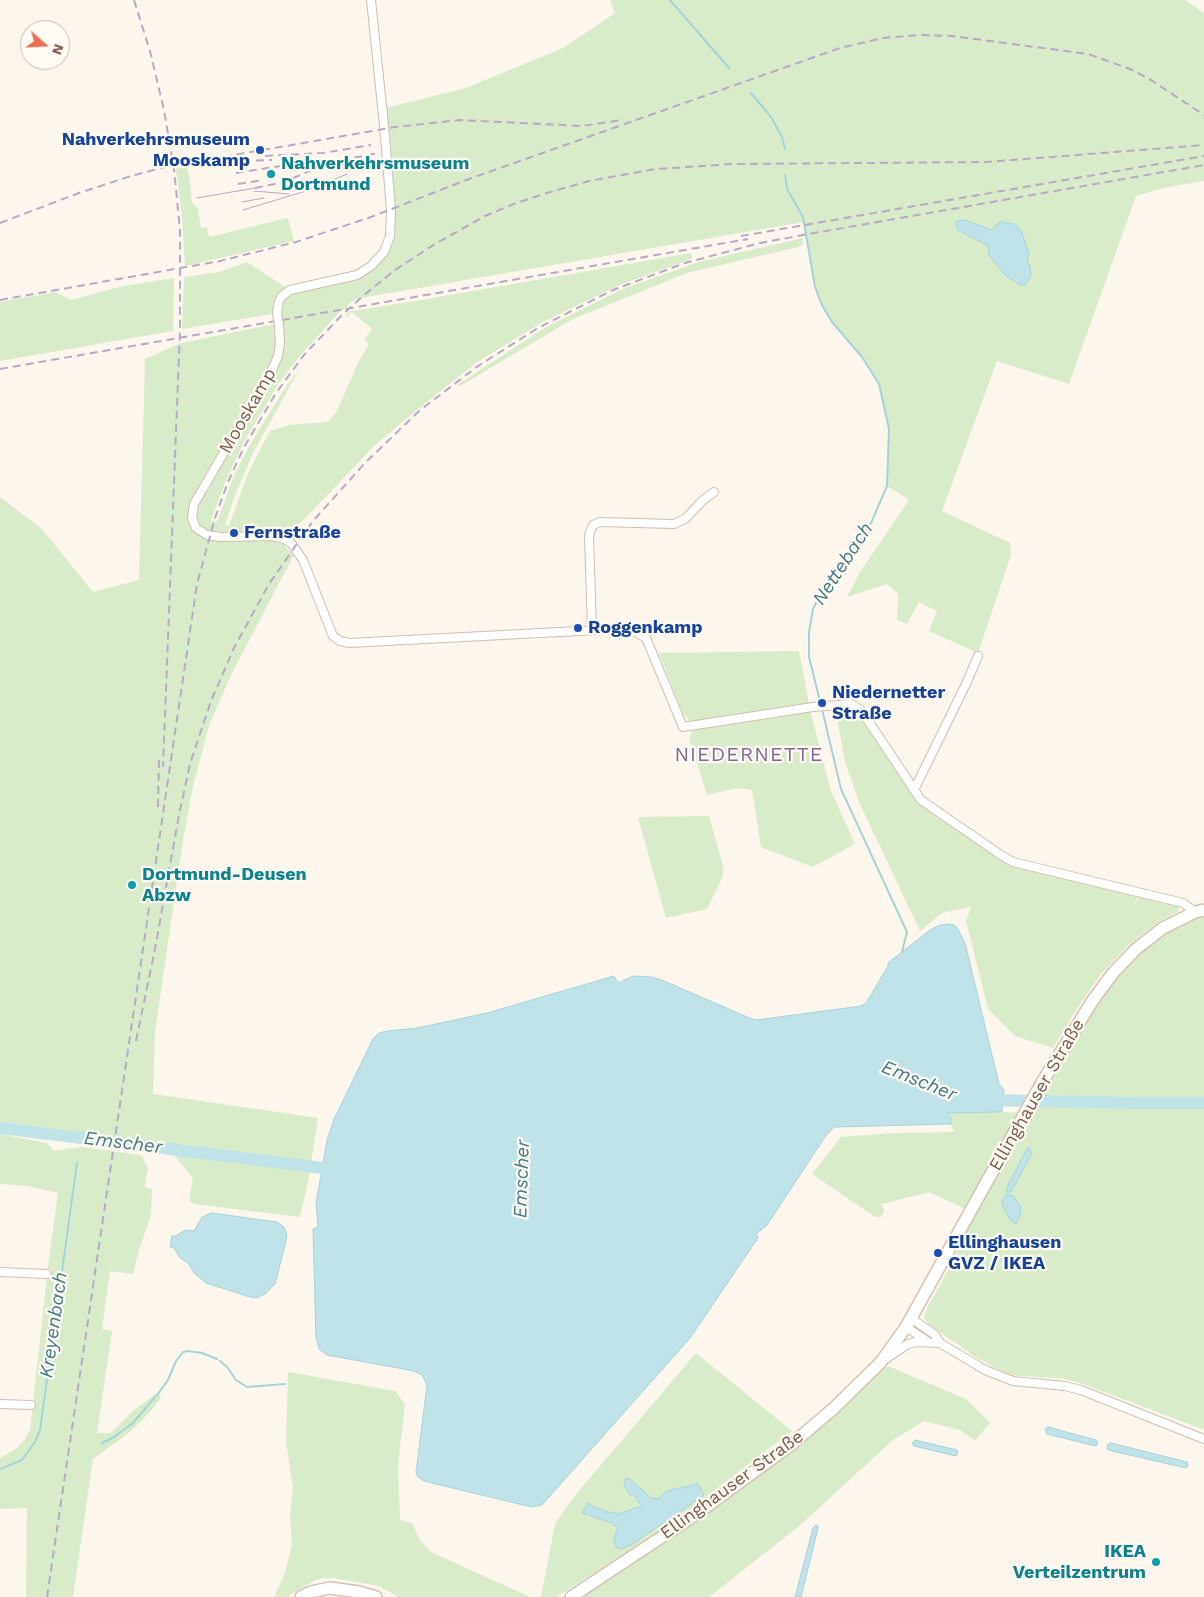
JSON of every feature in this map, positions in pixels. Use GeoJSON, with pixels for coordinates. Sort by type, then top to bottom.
{"type":"FeatureCollection","features":[{"type":"Feature","properties":{"kind":"main road","name":"Ellinghauser Straße"},"geometry":{"type":"LineString","coordinates":[[571,1597],[695,1515],[793,1443],[834,1408],[883,1360],[908,1322],[1044,1078],[1093,1000],[1124,960],[1136,949],[1164,928],[1200,911]]}},
{"type":"Feature","properties":{"kind":"main road"},"geometry":{"type":"LineString","coordinates":[[301,1597],[311,1592],[330,1588],[359,1592],[376,1597]]}},
{"type":"Feature","properties":{"kind":"street","name":"Mooskamp"},"geometry":{"type":"LineString","coordinates":[[371,0],[391,210],[390,236],[384,252],[371,266],[357,275],[290,290],[279,301],[277,313],[279,350],[272,370],[194,504],[192,518],[196,528],[207,535],[220,537],[269,536],[282,538],[291,543],[303,560],[333,636],[349,644],[592,630]]}},
{"type":"Feature","properties":{"kind":"street"},"geometry":{"type":"LineString","coordinates":[[714,492],[703,500],[685,519],[674,524],[600,522],[593,525],[589,537],[592,630],[626,629],[646,638],[683,726],[813,707],[851,704],[861,710],[921,800],[1013,862],[1183,903],[1200,911]]}},
{"type":"Feature","properties":{"kind":"street"},"geometry":{"type":"LineString","coordinates":[[914,790],[978,656]]}},
{"type":"Feature","properties":{"kind":"street"},"geometry":{"type":"LineString","coordinates":[[0,1272],[47,1274]]}},
{"type":"Feature","properties":{"kind":"street","name":"Ellinghauser Straße"},"geometry":{"type":"LineString","coordinates":[[908,1322],[929,1342]]}},
{"type":"Feature","properties":{"kind":"street","name":"Ellinghauser Straße"},"geometry":{"type":"LineString","coordinates":[[908,1322],[935,1335],[940,1343]]}},
{"type":"Feature","properties":{"kind":"street","name":"Ellinghauser Straße"},"geometry":{"type":"LineString","coordinates":[[883,1360],[908,1344],[920,1341],[940,1343],[984,1370],[1014,1380],[1066,1386],[1081,1390],[1204,1439]]}},
{"type":"Feature","properties":{"kind":"street"},"geometry":{"type":"LineString","coordinates":[[0,1404],[31,1405]]}},
{"type":"Feature","properties":{"kind":"green space"},"geometry":{"type":"Polygon","coordinates":[[[610,0],[1185,0],[1204,13],[1204,181],[1163,188],[1136,196],[1069,384],[997,361],[942,511],[1010,543],[1011,555],[978,653],[929,631],[937,611],[919,602],[907,624],[897,620],[898,594],[887,584],[847,597],[860,572],[909,500],[887,486],[889,429],[879,384],[862,357],[832,322],[822,305],[815,287],[804,222],[355,299],[336,316],[299,357],[279,383],[245,440],[226,480],[211,520],[217,522],[234,475],[251,443],[283,391],[300,368],[253,453],[225,525],[229,526],[248,473],[270,431],[289,425],[328,422],[337,411],[358,363],[369,344],[364,340],[372,329],[352,312],[347,317],[345,316],[351,311],[691,253],[692,259],[622,284],[543,322],[476,363],[374,446],[293,531],[285,547],[294,555],[231,675],[209,726],[193,786],[182,847],[155,1032],[153,1094],[318,1118],[308,1182],[300,1217],[194,1204],[189,1200],[193,1178],[167,1147],[72,1131],[0,1122],[0,497],[42,529],[93,592],[139,580],[145,359],[181,343],[275,324],[277,313],[182,329],[184,277],[220,272],[247,262],[290,290],[357,275],[386,255],[393,221],[386,108],[466,88],[563,48],[615,13],[610,0]]]}},
{"type":"Feature","properties":{"kind":"green space"},"geometry":{"type":"Polygon","coordinates":[[[186,167],[189,174],[192,202],[198,209],[201,228],[207,227],[209,237],[288,218],[294,241],[185,266],[182,216],[176,169],[186,167]]]}},
{"type":"Feature","properties":{"kind":"green space"},"geometry":{"type":"Polygon","coordinates":[[[803,238],[802,246],[687,273],[573,319],[460,386],[457,385],[546,327],[620,290],[698,262],[803,238]]]}},
{"type":"Feature","properties":{"kind":"green space"},"geometry":{"type":"Polygon","coordinates":[[[174,278],[173,331],[0,361],[0,302],[56,292],[71,300],[123,286],[174,278]]]}},
{"type":"Feature","properties":{"kind":"green space"},"geometry":{"type":"Polygon","coordinates":[[[799,651],[811,714],[831,791],[855,844],[813,867],[761,847],[752,790],[737,788],[707,795],[689,738],[693,730],[687,717],[683,714],[659,653],[799,651]]]}},
{"type":"Feature","properties":{"kind":"green space"},"geometry":{"type":"Polygon","coordinates":[[[840,704],[861,710],[921,800],[1001,855],[1140,892],[1133,907],[1140,896],[1179,906],[1179,911],[1160,921],[1131,943],[1101,974],[1053,1048],[1015,1036],[988,1009],[966,921],[971,907],[942,913],[920,931],[859,802],[845,762],[835,708],[840,704]]]}},
{"type":"Feature","properties":{"kind":"green space"},"geometry":{"type":"Polygon","coordinates":[[[709,816],[723,866],[723,876],[707,909],[666,918],[638,817],[709,816]]]}},
{"type":"Feature","properties":{"kind":"green space"},"geometry":{"type":"Polygon","coordinates":[[[1204,910],[1204,1430],[1083,1384],[1065,1379],[1008,1375],[974,1356],[927,1323],[924,1317],[927,1308],[954,1260],[970,1211],[929,1192],[882,1204],[884,1211],[881,1217],[875,1217],[812,1174],[841,1137],[894,1133],[954,1132],[951,1124],[952,1120],[946,1113],[1031,1112],[1044,1079],[1055,1076],[1061,1050],[1136,949],[1204,910]]]}},
{"type":"Feature","properties":{"kind":"green space"},"geometry":{"type":"Polygon","coordinates":[[[0,1134],[47,1143],[54,1151],[81,1147],[141,1155],[148,1168],[145,1187],[152,1189],[151,1215],[133,1274],[110,1271],[102,1329],[112,1331],[97,1433],[111,1433],[133,1411],[158,1392],[161,1398],[130,1432],[93,1459],[73,1597],[26,1597],[27,1508],[0,1509],[0,1458],[17,1448],[25,1439],[30,1429],[58,1193],[28,1186],[0,1184],[0,1134]]]}},
{"type":"Feature","properties":{"kind":"green space"},"geometry":{"type":"Polygon","coordinates":[[[696,1353],[792,1431],[685,1513],[639,1545],[556,1597],[541,1597],[555,1524],[572,1499],[696,1353]],[[681,1489],[667,1491],[658,1499],[650,1498],[642,1492],[637,1497],[643,1506],[619,1514],[608,1512],[588,1503],[586,1515],[612,1523],[617,1528],[704,1495],[681,1489]]]}},
{"type":"Feature","properties":{"kind":"green space"},"geometry":{"type":"Polygon","coordinates":[[[888,1366],[966,1399],[990,1423],[975,1441],[960,1430],[924,1421],[893,1440],[798,1527],[709,1597],[571,1597],[595,1582],[834,1408],[888,1366]]]}},
{"type":"Feature","properties":{"kind":"green space"},"geometry":{"type":"Polygon","coordinates":[[[288,1372],[395,1391],[405,1404],[398,1465],[400,1520],[412,1523],[420,1540],[431,1552],[530,1597],[399,1597],[379,1586],[323,1578],[314,1581],[287,1597],[274,1597],[285,1573],[292,1545],[290,1515],[293,1488],[286,1442],[288,1372]]]}},
{"type":"Feature","properties":{"kind":"water"},"geometry":{"type":"Polygon","coordinates":[[[964,220],[992,230],[999,222],[1015,224],[1021,230],[1029,254],[1027,260],[1031,276],[1025,285],[1020,285],[1005,275],[988,254],[989,247],[958,230],[957,221],[964,220]]]}},
{"type":"Feature","properties":{"kind":"water"},"geometry":{"type":"Polygon","coordinates":[[[947,924],[954,925],[958,929],[965,943],[999,1084],[1004,1090],[1002,1112],[947,1113],[952,1120],[951,1124],[834,1127],[825,1137],[767,1225],[756,1234],[758,1238],[690,1338],[542,1505],[531,1507],[424,1481],[418,1477],[416,1472],[427,1385],[422,1375],[414,1371],[327,1355],[319,1349],[316,1337],[313,1229],[318,1227],[316,1203],[327,1140],[334,1119],[373,1039],[379,1033],[417,1028],[487,1013],[614,976],[618,983],[633,976],[662,980],[756,1020],[861,1006],[866,1003],[888,963],[930,930],[947,924]]]}},
{"type":"Feature","properties":{"kind":"water"},"geometry":{"type":"Polygon","coordinates":[[[1029,1148],[1032,1153],[1011,1192],[1007,1192],[1006,1189],[1029,1148]]]}},
{"type":"Feature","properties":{"kind":"water"},"geometry":{"type":"Polygon","coordinates":[[[1007,1194],[1013,1196],[1021,1207],[1016,1224],[1011,1221],[1002,1205],[1003,1198],[1007,1194]]]}},
{"type":"Feature","properties":{"kind":"water"},"geometry":{"type":"Polygon","coordinates":[[[212,1213],[277,1222],[284,1227],[287,1235],[275,1284],[265,1294],[256,1298],[250,1297],[206,1283],[195,1274],[188,1263],[180,1258],[174,1248],[170,1247],[172,1236],[176,1236],[185,1230],[194,1231],[202,1217],[212,1213]]]}},
{"type":"Feature","properties":{"kind":"water"},"geometry":{"type":"Polygon","coordinates":[[[1048,1427],[1096,1440],[1098,1442],[1097,1445],[1047,1434],[1045,1429],[1048,1427]]]}},
{"type":"Feature","properties":{"kind":"water"},"geometry":{"type":"Polygon","coordinates":[[[915,1440],[957,1450],[958,1452],[956,1456],[914,1446],[912,1443],[915,1440]]]}},
{"type":"Feature","properties":{"kind":"water"},"geometry":{"type":"Polygon","coordinates":[[[1111,1443],[1187,1462],[1188,1466],[1186,1468],[1112,1451],[1107,1449],[1108,1444],[1111,1443]]]}},
{"type":"Feature","properties":{"kind":"water"},"geometry":{"type":"Polygon","coordinates":[[[626,1478],[631,1480],[651,1498],[658,1499],[667,1491],[698,1484],[704,1495],[631,1545],[621,1549],[617,1548],[614,1542],[617,1528],[612,1523],[582,1513],[588,1503],[608,1512],[619,1514],[642,1506],[637,1497],[629,1494],[624,1485],[626,1478]]]}},
{"type":"Feature","properties":{"kind":"water"},"geometry":{"type":"Polygon","coordinates":[[[816,1525],[818,1528],[801,1597],[795,1597],[813,1528],[816,1525]]]}},
{"type":"Feature","properties":{"kind":"waterway","name":"Nettebach"},"geometry":{"type":"LineString","coordinates":[[670,0],[729,68]]}},
{"type":"Feature","properties":{"kind":"waterway","name":"Nettebach"},"geometry":{"type":"LineString","coordinates":[[751,93],[771,117],[782,137],[785,149]]}},
{"type":"Feature","properties":{"kind":"waterway","name":"Nettebach"},"geometry":{"type":"LineString","coordinates":[[785,175],[787,189],[803,217],[815,287],[822,305],[832,322],[862,357],[879,384],[889,429],[887,486],[871,523],[824,587],[813,609],[809,632],[809,657],[821,705]]}},
{"type":"Feature","properties":{"kind":"waterway","name":"Nettebach"},"geometry":{"type":"LineString","coordinates":[[822,709],[841,789],[907,932],[902,952]]}},
{"type":"Feature","properties":{"kind":"waterway","name":"Emscher"},"geometry":{"type":"LineString","coordinates":[[987,1100],[1204,1103]]}},
{"type":"Feature","properties":{"kind":"waterway","name":"Emscher"},"geometry":{"type":"LineString","coordinates":[[0,1128],[339,1170]]}},
{"type":"Feature","properties":{"kind":"waterway","name":"Kreyenbach"},"geometry":{"type":"LineString","coordinates":[[0,1469],[22,1460],[35,1442],[40,1430],[77,1163]]}},
{"type":"Feature","properties":{"kind":"waterway"},"geometry":{"type":"LineString","coordinates":[[157,1395],[168,1380],[176,1361],[183,1352],[202,1353],[217,1359]]}},
{"type":"Feature","properties":{"kind":"waterway"},"geometry":{"type":"LineString","coordinates":[[220,1361],[236,1380],[247,1387],[285,1384]]}},
{"type":"Feature","properties":{"kind":"waterway"},"geometry":{"type":"LineString","coordinates":[[102,1443],[133,1423],[155,1397]]}},
{"type":"Feature","properties":{"kind":"tram line"},"geometry":{"type":"LineString","coordinates":[[243,210],[306,191],[347,174]]}},
{"type":"Feature","properties":{"kind":"tram line"},"geometry":{"type":"LineString","coordinates":[[197,198],[255,188]]}},
{"type":"Feature","properties":{"kind":"tram line"},"geometry":{"type":"LineString","coordinates":[[254,191],[289,194]]}},
{"type":"Feature","properties":{"kind":"tram line"},"geometry":{"type":"LineString","coordinates":[[242,202],[264,198]]}},
{"type":"Feature","properties":{"kind":"railway"},"geometry":{"type":"LineString","coordinates":[[134,0],[150,51],[164,110],[174,169],[180,230],[180,329],[163,767]]}},
{"type":"Feature","properties":{"kind":"railway"},"geometry":{"type":"LineString","coordinates":[[0,300],[220,261],[296,242],[371,217],[469,179],[840,48],[883,38],[918,35],[952,36],[1088,54],[1130,69],[1151,80],[1204,115]]}},
{"type":"Feature","properties":{"kind":"railway"},"geometry":{"type":"LineString","coordinates":[[0,223],[79,193],[165,167],[395,127],[460,120],[582,126],[621,120]]}},
{"type":"Feature","properties":{"kind":"railway"},"geometry":{"type":"LineString","coordinates":[[265,156],[323,153],[371,145]]}},
{"type":"Feature","properties":{"kind":"railway"},"geometry":{"type":"LineString","coordinates":[[47,1597],[197,584],[215,518],[243,449],[276,393],[304,355],[364,295],[395,270],[435,244],[485,216],[516,203],[589,181],[655,169],[733,164],[987,162],[1204,145]]}},
{"type":"Feature","properties":{"kind":"railway"},"geometry":{"type":"LineString","coordinates":[[255,188],[284,182],[337,161],[379,153]]}},
{"type":"Feature","properties":{"kind":"railway"},"geometry":{"type":"LineString","coordinates":[[741,236],[1204,156]]}},
{"type":"Feature","properties":{"kind":"railway"},"geometry":{"type":"LineString","coordinates":[[236,173],[327,159]]}},
{"type":"Feature","properties":{"kind":"railway"},"geometry":{"type":"LineString","coordinates":[[230,161],[272,160]]}},
{"type":"Feature","properties":{"kind":"railway"},"geometry":{"type":"LineString","coordinates":[[136,1041],[190,764],[211,701],[234,648],[269,584],[313,521],[365,463],[419,411],[478,366],[538,328],[613,290],[685,263],[760,243],[1204,165]]}},
{"type":"Feature","properties":{"kind":"railway"},"geometry":{"type":"LineString","coordinates":[[238,184],[263,180]]}},
{"type":"Feature","properties":{"kind":"railway"},"geometry":{"type":"LineString","coordinates":[[0,369],[748,239]]}},
{"type":"Feature","properties":{"kind":"railway"},"geometry":{"type":"LineString","coordinates":[[158,807],[159,759]]}},
{"type":"Feature","properties":{"kind":"place","name":"Nahverkehrsmuseum Mooskamp"},"geometry":{"type":"Point","coordinates":[260,150]}},
{"type":"Feature","properties":{"kind":"place","name":"Nahverkehrsmuseum Dortmund"},"geometry":{"type":"Point","coordinates":[271,174]}},
{"type":"Feature","properties":{"kind":"place","name":"Fernstraße"},"geometry":{"type":"Point","coordinates":[234,533]}},
{"type":"Feature","properties":{"kind":"place","name":"Roggenkamp"},"geometry":{"type":"Point","coordinates":[578,628]}},
{"type":"Feature","properties":{"kind":"place","name":"Niedernetter Straße"},"geometry":{"type":"Point","coordinates":[822,703]}},
{"type":"Feature","properties":{"kind":"place","name":"Dortmund-Deusen Abzw"},"geometry":{"type":"Point","coordinates":[132,885]}},
{"type":"Feature","properties":{"kind":"place","name":"Ellinghausen GVZ / IKEA"},"geometry":{"type":"Point","coordinates":[938,1253]}},
{"type":"Feature","properties":{"kind":"place","name":"IKEA Verteilzentrum"},"geometry":{"type":"Point","coordinates":[1156,1562]}},
{"type":"Feature","properties":{"kind":"district","name":"NIEDERNETTE"},"geometry":{"type":"Point","coordinates":[749,755]}}]}
